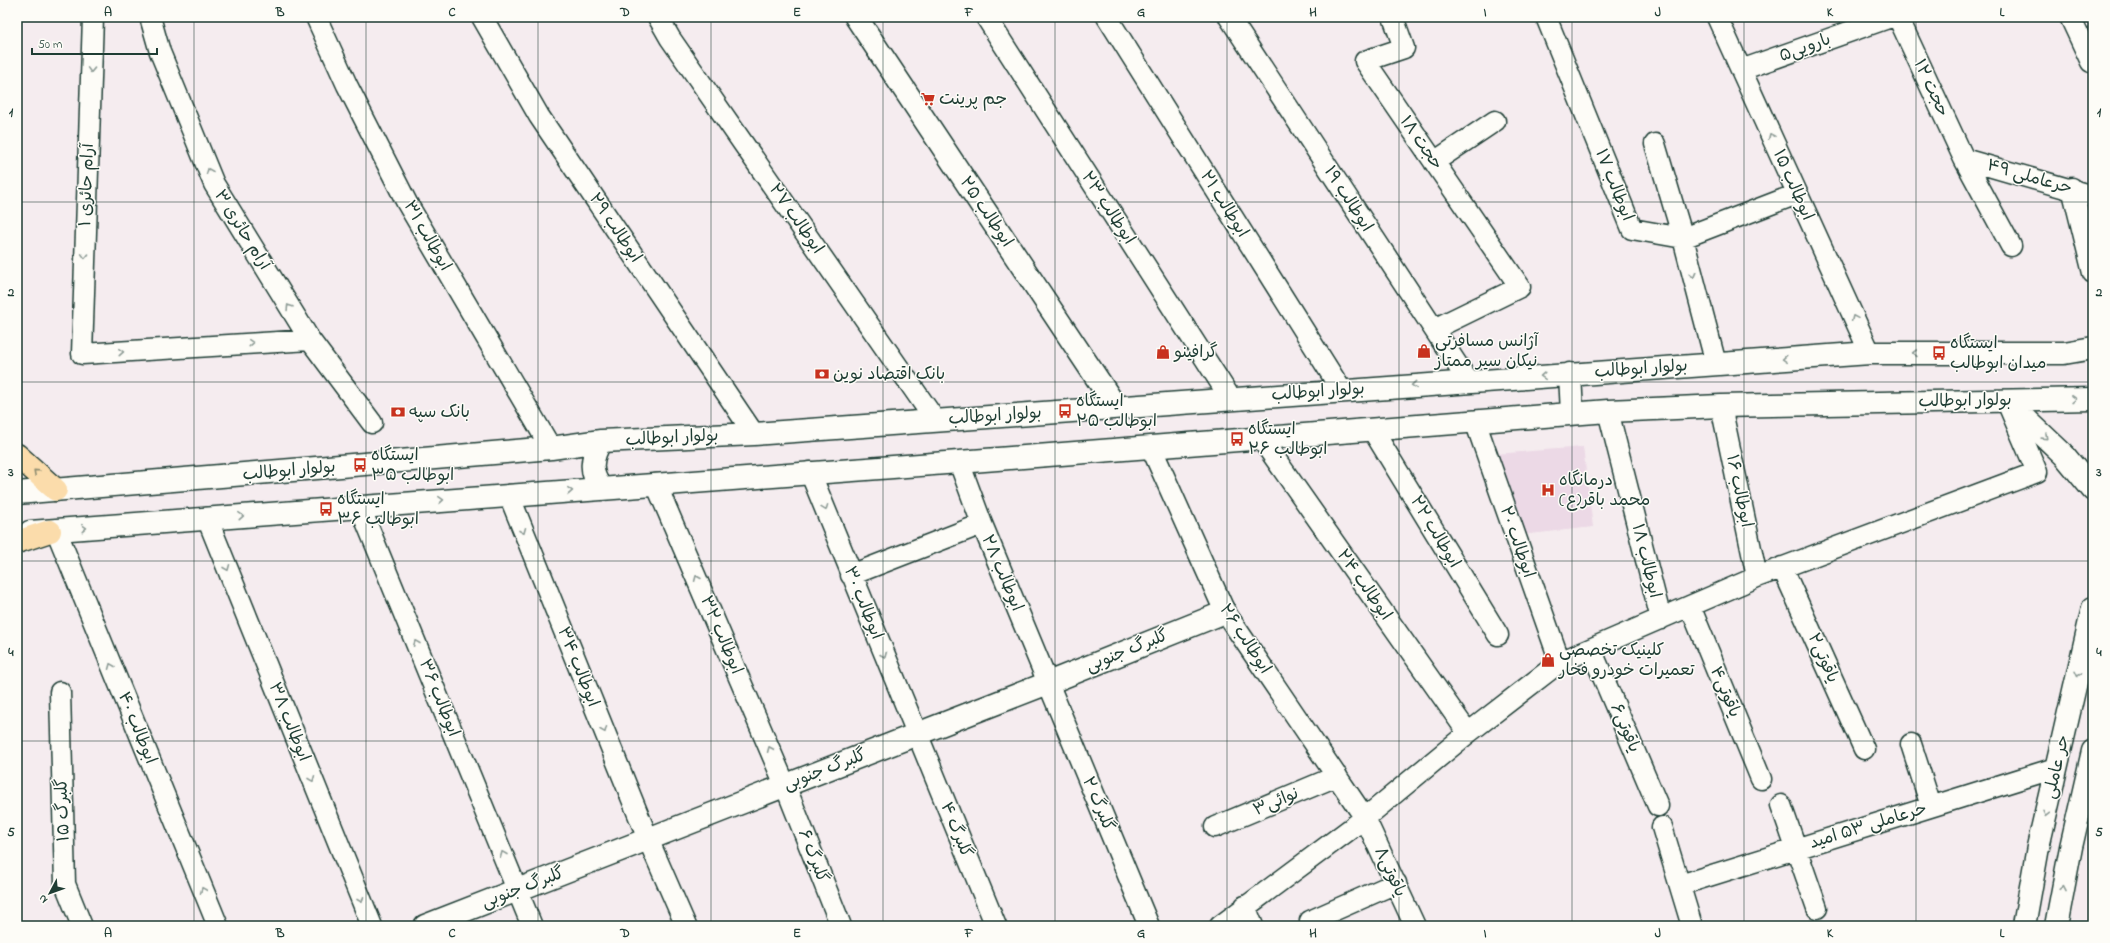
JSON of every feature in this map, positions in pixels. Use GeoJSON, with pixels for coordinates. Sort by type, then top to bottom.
{"type":"FeatureCollection","features":[{"type":"Feature","properties":{"kind":"main road","name":"ابوطالب ۲۵"},"geometry":{"type":"LineString","coordinates":[[856,17],[1116,407]]}},
{"type":"Feature","properties":{"kind":"main road","name":"بولوار ابوطالب"},"geometry":{"type":"LineString","coordinates":[[17,493],[551,448],[601,441],[754,434],[1870,353],[2064,353],[2093,348]]}},
{"type":"Feature","properties":{"kind":"main road"},"geometry":{"type":"LineString","coordinates":[[1570,374],[1572,413]]}},
{"type":"Feature","properties":{"kind":"main road","name":"بولوار ابوطالب"},"geometry":{"type":"LineString","coordinates":[[17,533],[810,472],[959,462],[1572,413],[1721,406],[2093,399]]}},
{"type":"Feature","properties":{"kind":"main road"},"geometry":{"type":"LineString","coordinates":[[2007,401],[2064,455],[2093,490]]}},
{"type":"Feature","properties":{"kind":"main road"},"geometry":{"type":"LineString","coordinates":[[601,441],[595,452],[592,467],[594,475],[601,488]]}},
{"type":"Feature","properties":{"kind":"main road"},"geometry":{"type":"LineString","coordinates":[[17,455],[56,490]]}},
{"type":"Feature","properties":{"kind":"main road"},"geometry":{"type":"LineString","coordinates":[[17,542],[53,530]]}},
{"type":"Feature","properties":{"kind":"main road","name":"حر عاملی"},"geometry":{"type":"LineString","coordinates":[[2024,926],[2038,847],[2093,608]]}},
{"type":"Feature","properties":{"kind":"main road","name":"گلبرگ جنوبی"},"geometry":{"type":"LineString","coordinates":[[425,926],[1048,683],[1225,612]]}},
{"type":"Feature","properties":{"kind":"main road","name":"حر عاملی"},"geometry":{"type":"LineString","coordinates":[[2056,926],[2071,846],[2093,751]]}},
{"type":"Feature","properties":{"kind":"street","name":"آرام حائری ۱"},"geometry":{"type":"LineString","coordinates":[[93,17],[82,354],[310,340]]}},
{"type":"Feature","properties":{"kind":"street","name":"آرام حائری ۳"},"geometry":{"type":"LineString","coordinates":[[150,17],[160,52],[214,184],[310,340],[372,423]]}},
{"type":"Feature","properties":{"kind":"street","name":"ابوطالب ۳۱"},"geometry":{"type":"LineString","coordinates":[[316,17],[347,85],[407,203],[551,448]]}},
{"type":"Feature","properties":{"kind":"street","name":"ابوطالب ۲۹"},"geometry":{"type":"LineString","coordinates":[[482,17],[539,116],[754,434]]}},
{"type":"Feature","properties":{"kind":"street","name":"ابوطالب ۲۷"},"geometry":{"type":"LineString","coordinates":[[658,17],[670,38],[935,420]]}},
{"type":"Feature","properties":{"kind":"street","name":"ابوطالب ۲۳"},"geometry":{"type":"LineString","coordinates":[[986,17],[1231,399]]}},
{"type":"Feature","properties":{"kind":"street","name":"ابوطالب ۲۱"},"geometry":{"type":"LineString","coordinates":[[1107,17],[1342,391]]}},
{"type":"Feature","properties":{"kind":"street","name":"ابوطالب ۱۹"},"geometry":{"type":"LineString","coordinates":[[1229,17],[1468,381]]}},
{"type":"Feature","properties":{"kind":"street","name":"حجت ۱۸"},"geometry":{"type":"LineString","coordinates":[[1393,17],[1404,48],[1365,61],[1520,286],[1434,329]]}},
{"type":"Feature","properties":{"kind":"street","name":"ابوطالب ۱۷"},"geometry":{"type":"LineString","coordinates":[[1546,17],[1632,229],[1683,238]]}},
{"type":"Feature","properties":{"kind":"street","name":"ابوطالب ۱۵"},"geometry":{"type":"LineString","coordinates":[[1717,17],[1870,353]]}},
{"type":"Feature","properties":{"kind":"street","name":"بارویی۵"},"geometry":{"type":"LineString","coordinates":[[1741,70],[1891,17]]}},
{"type":"Feature","properties":{"kind":"street","name":"حجت ۱۲"},"geometry":{"type":"LineString","coordinates":[[1898,17],[1964,159],[2011,246]]}},
{"type":"Feature","properties":{"kind":"street"},"geometry":{"type":"LineString","coordinates":[[2070,17],[2091,62]]}},
{"type":"Feature","properties":{"kind":"street"},"geometry":{"type":"LineString","coordinates":[[1434,162],[1495,122]]}},
{"type":"Feature","properties":{"kind":"street"},"geometry":{"type":"LineString","coordinates":[[1655,144],[1683,238],[1716,364]]}},
{"type":"Feature","properties":{"kind":"street","name":"حرعاملی ۴۹"},"geometry":{"type":"LineString","coordinates":[[1964,159],[2072,188],[2093,196]]}},
{"type":"Feature","properties":{"kind":"street"},"geometry":{"type":"LineString","coordinates":[[2072,188],[2093,273]]}},
{"type":"Feature","properties":{"kind":"street"},"geometry":{"type":"LineString","coordinates":[[1683,238],[1797,194]]}},
{"type":"Feature","properties":{"kind":"street"},"geometry":{"type":"LineString","coordinates":[[1220,926],[1365,818],[1468,733],[1560,662],[1782,567],[2037,472],[2007,401]]}},
{"type":"Feature","properties":{"kind":"street","name":"ابوطالب ۱۶"},"geometry":{"type":"LineString","coordinates":[[1721,406],[1757,577]]}},
{"type":"Feature","properties":{"kind":"street","name":"ابوطالب ۱۸"},"geometry":{"type":"LineString","coordinates":[[1608,411],[1660,619]]}},
{"type":"Feature","properties":{"kind":"street","name":"ابوطالب ۲۰"},"geometry":{"type":"LineString","coordinates":[[1475,421],[1560,662]]}},
{"type":"Feature","properties":{"kind":"street","name":"ابوطالب ۲۲"},"geometry":{"type":"LineString","coordinates":[[1372,429],[1498,635]]}},
{"type":"Feature","properties":{"kind":"street","name":"ابوطالب ۲۴"},"geometry":{"type":"LineString","coordinates":[[1260,437],[1468,733]]}},
{"type":"Feature","properties":{"kind":"street","name":"ابوطالب ۲۶"},"geometry":{"type":"LineString","coordinates":[[1152,447],[1225,612],[1365,818]]}},
{"type":"Feature","properties":{"kind":"street","name":"ابوطالب ۲۸"},"geometry":{"type":"LineString","coordinates":[[959,462],[982,524],[1048,683]]}},
{"type":"Feature","properties":{"kind":"street","name":"ابوطالب ۳۰"},"geometry":{"type":"LineString","coordinates":[[810,472],[917,734]]}},
{"type":"Feature","properties":{"kind":"street","name":"ابوطالب ۳۲"},"geometry":{"type":"LineString","coordinates":[[656,484],[785,785]]}},
{"type":"Feature","properties":{"kind":"street","name":"ابوطالب ۳۴"},"geometry":{"type":"LineString","coordinates":[[508,495],[648,839],[686,926]]}},
{"type":"Feature","properties":{"kind":"street","name":"ابوطالب ۳۶"},"geometry":{"type":"LineString","coordinates":[[360,507],[532,926]]}},
{"type":"Feature","properties":{"kind":"street","name":"ابوطالب ۳۸"},"geometry":{"type":"LineString","coordinates":[[207,518],[372,926]]}},
{"type":"Feature","properties":{"kind":"street"},"geometry":{"type":"LineString","coordinates":[[851,575],[982,524]]}},
{"type":"Feature","properties":{"kind":"street","name":"ابوطالب ۴۰"},"geometry":{"type":"LineString","coordinates":[[53,530],[218,926]]}},
{"type":"Feature","properties":{"kind":"street","name":"یاقوتی۲"},"geometry":{"type":"LineString","coordinates":[[1782,567],[1864,749]]}},
{"type":"Feature","properties":{"kind":"street","name":"یاقوتی۴"},"geometry":{"type":"LineString","coordinates":[[1690,606],[1761,779]]}},
{"type":"Feature","properties":{"kind":"street","name":"یاقوتی۶"},"geometry":{"type":"LineString","coordinates":[[1591,649],[1658,806]]}},
{"type":"Feature","properties":{"kind":"street","name":"گلبرگ ۲"},"geometry":{"type":"LineString","coordinates":[[1048,683],[1149,926]]}},
{"type":"Feature","properties":{"kind":"street","name":"گلبرگ ۱۵"},"geometry":{"type":"LineString","coordinates":[[60,692],[65,884],[82,926]]}},
{"type":"Feature","properties":{"kind":"street","name":"گلبرگ ۴"},"geometry":{"type":"LineString","coordinates":[[917,734],[996,926]]}},
{"type":"Feature","properties":{"kind":"street"},"geometry":{"type":"LineString","coordinates":[[1911,744],[1931,806]]}},
{"type":"Feature","properties":{"kind":"street","name":"حرعاملی ۵۳ امید"},"geometry":{"type":"LineString","coordinates":[[1680,885],[1931,806],[2049,770],[2056,770]]}},
{"type":"Feature","properties":{"kind":"street","name":"نوائی۳"},"geometry":{"type":"LineString","coordinates":[[1215,827],[1337,776]]}},
{"type":"Feature","properties":{"kind":"street","name":"گلبرگ ۶"},"geometry":{"type":"LineString","coordinates":[[785,785],[841,926]]}},
{"type":"Feature","properties":{"kind":"street"},"geometry":{"type":"LineString","coordinates":[[1781,805],[1817,908]]}},
{"type":"Feature","properties":{"kind":"street","name":"یاقوتی۸"},"geometry":{"type":"LineString","coordinates":[[1365,818],[1415,926]]}},
{"type":"Feature","properties":{"kind":"street"},"geometry":{"type":"LineString","coordinates":[[1662,827],[1692,926]]}},
{"type":"Feature","properties":{"kind":"street"},"geometry":{"type":"LineString","coordinates":[[1310,922],[1396,883]]}},
{"type":"Feature","properties":{"kind":"street"},"geometry":{"type":"LineString","coordinates":[[1245,906],[1253,926]]}},
{"type":"Feature","properties":{"kind":"shaded area","name":"درمانگاه محمد باقر(ع)"},"geometry":{"type":"Polygon","coordinates":[[[1583,447],[1593,527],[1521,535],[1495,454],[1583,447]]]}},
{"type":"Feature","properties":{"kind":"place","name":"جم پرینت"},"geometry":{"type":"Point","coordinates":[928,99]}},
{"type":"Feature","properties":{"kind":"place","name":"آژانس مسافرتی نیکان سیر ممتاز"},"geometry":{"type":"Point","coordinates":[1424,351]}},
{"type":"Feature","properties":{"kind":"place","name":"گرافینو"},"geometry":{"type":"Point","coordinates":[1163,352]}},
{"type":"Feature","properties":{"kind":"place","name":"ایستگاه میدان ابوطالب"},"geometry":{"type":"Point","coordinates":[1939,353]}},
{"type":"Feature","properties":{"kind":"place","name":"بانک اقتصاد نوین"},"geometry":{"type":"Point","coordinates":[822,374]}},
{"type":"Feature","properties":{"kind":"place","name":"ایستگاه ابوطالب ۲۵"},"geometry":{"type":"Point","coordinates":[1065,411]}},
{"type":"Feature","properties":{"kind":"place","name":"بانک سپه"},"geometry":{"type":"Point","coordinates":[398,412]}},
{"type":"Feature","properties":{"kind":"place","name":"ایستگاه ابوطالب ۲۶"},"geometry":{"type":"Point","coordinates":[1237,439]}},
{"type":"Feature","properties":{"kind":"place","name":"ایستگاه ابوطالب ۳۵"},"geometry":{"type":"Point","coordinates":[360,465]}},
{"type":"Feature","properties":{"kind":"place","name":"درمانگاه محمد باقر(ع)"},"geometry":{"type":"Point","coordinates":[1548,490]}},
{"type":"Feature","properties":{"kind":"place","name":"ایستگاه ابوطالب ۳۶"},"geometry":{"type":"Point","coordinates":[326,509]}},
{"type":"Feature","properties":{"kind":"place","name":"کلینیک تخصصی تعمیرات خودرو فخار"},"geometry":{"type":"Point","coordinates":[1548,660]}}]}
